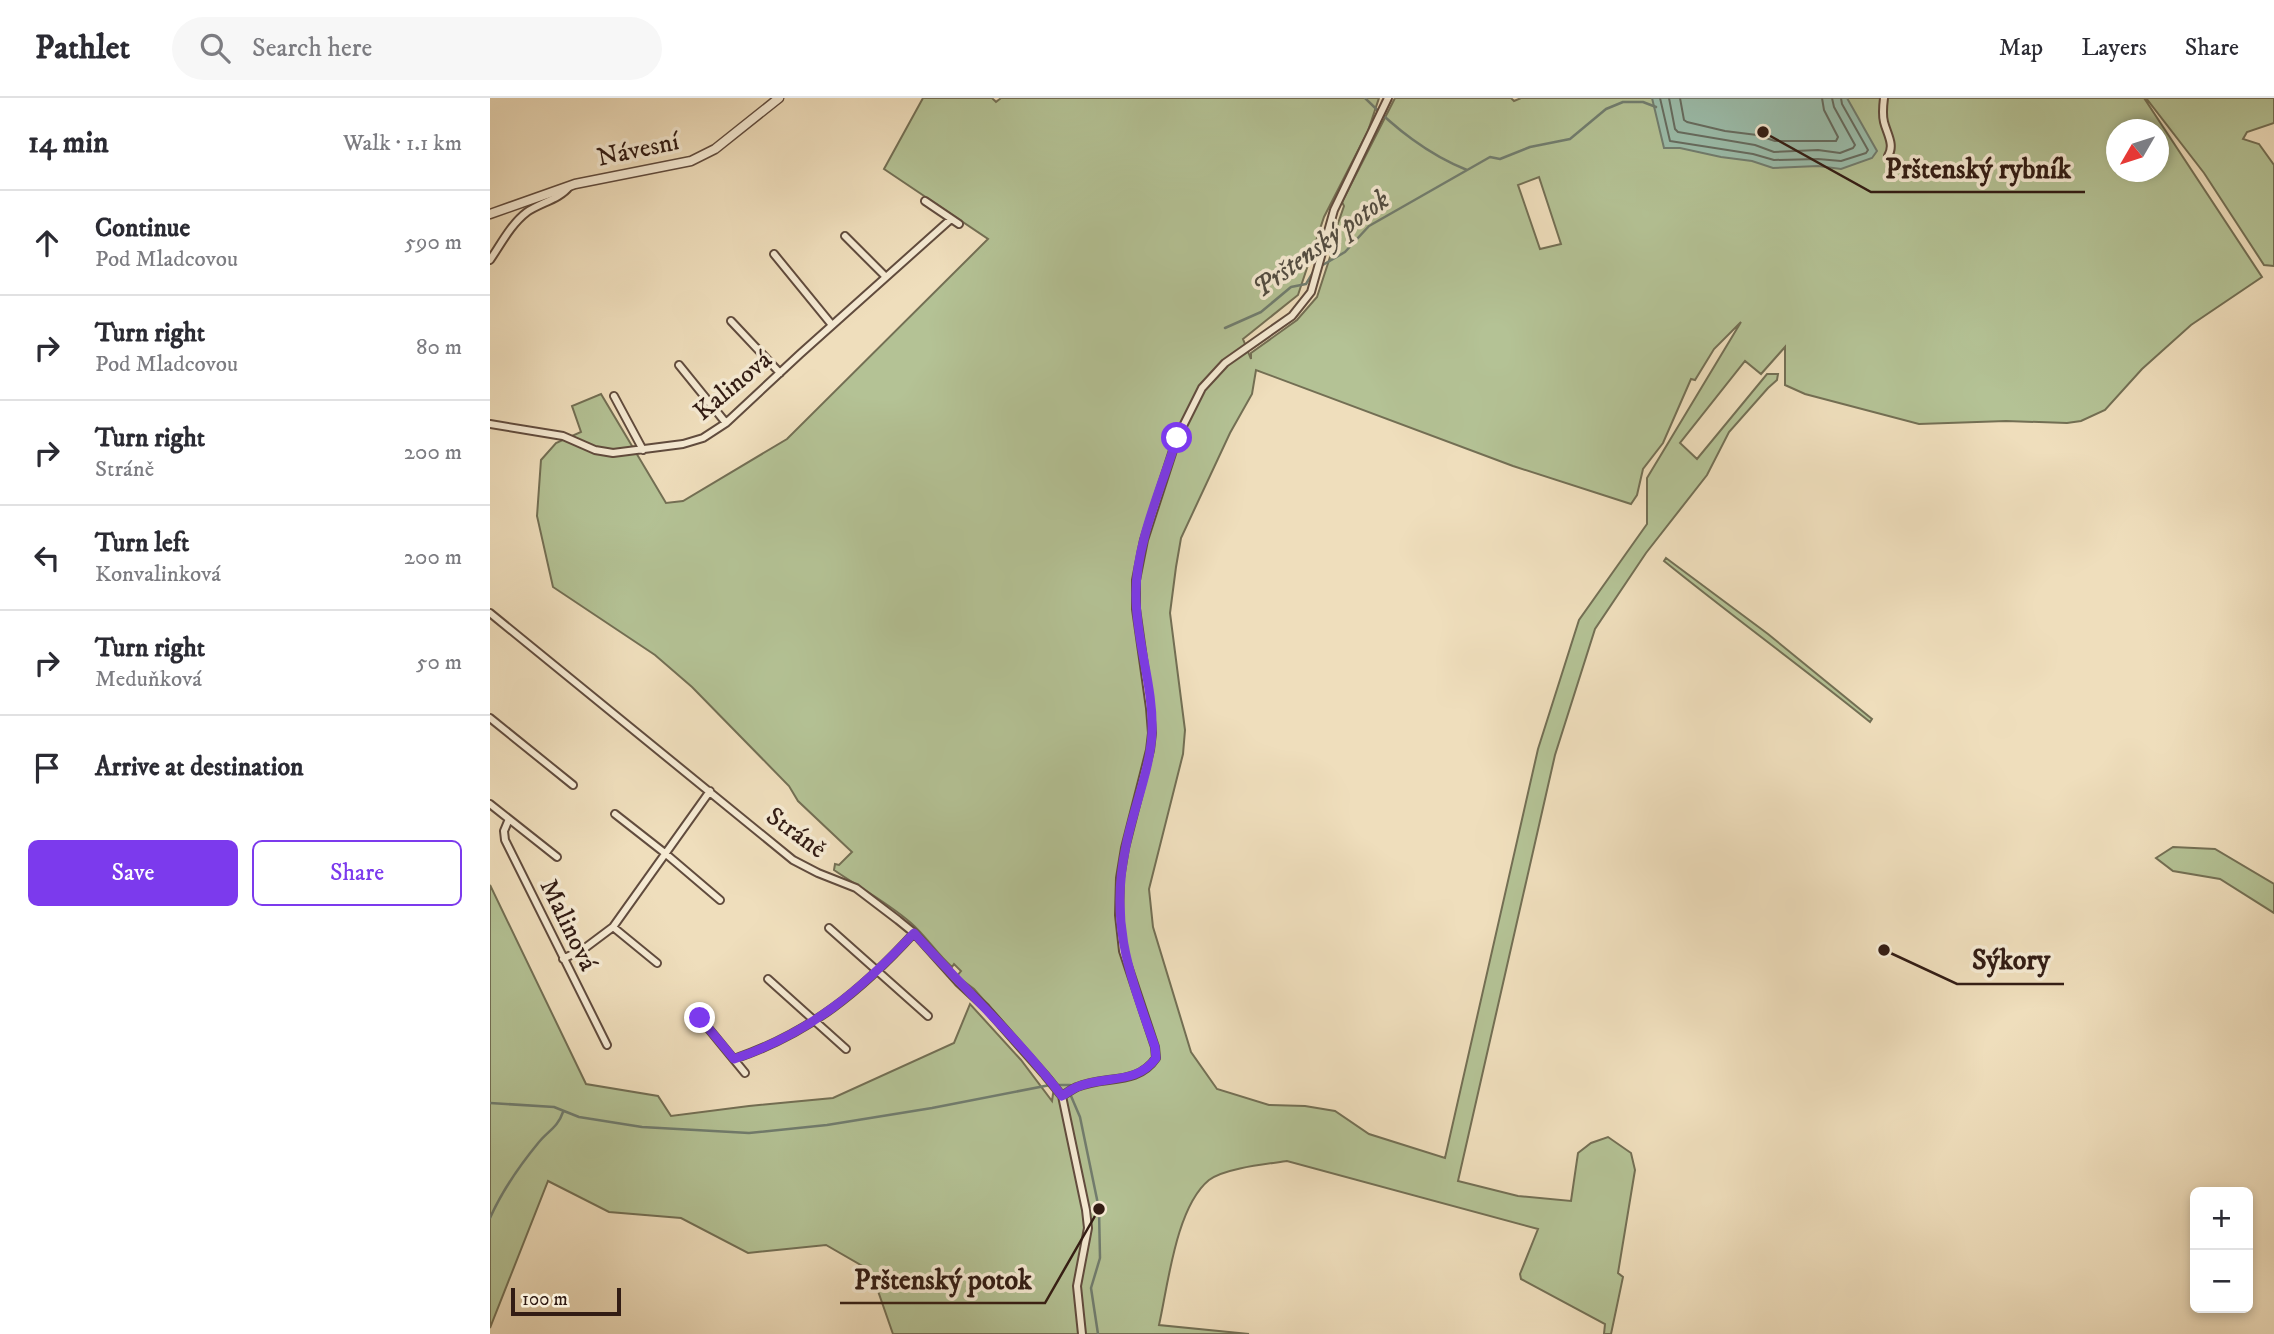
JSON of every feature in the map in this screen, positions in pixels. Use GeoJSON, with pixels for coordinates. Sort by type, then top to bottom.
{"type":"FeatureCollection","features":[{"type":"Feature","properties":{"kind":"street","name":"Návesní"},"geometry":{"type":"LineString","coordinates":[[490,214],[570,185],[691,161],[715,149],[779,98]]}},
{"type":"Feature","properties":{"kind":"street"},"geometry":{"type":"LineString","coordinates":[[1082,1334],[1077,1286],[1086,1240],[1086,1210],[1062,1096],[1078,1086],[1137,1076],[1149,1069],[1156,1058],[1155,1047],[1124,951],[1119,915],[1120,878],[1125,848],[1152,733],[1136,609],[1136,580],[1144,540],[1177,438],[1202,388],[1225,363],[1263,338],[1302,306],[1311,292],[1334,209],[1388,98]]}},
{"type":"Feature","properties":{"kind":"street"},"geometry":{"type":"LineString","coordinates":[[1884,98],[1884,121],[1891,145],[1888,156]]}},
{"type":"Feature","properties":{"kind":"street"},"geometry":{"type":"LineString","coordinates":[[490,260],[519,219],[533,208],[565,192],[570,185]]}},
{"type":"Feature","properties":{"kind":"street"},"geometry":{"type":"LineString","coordinates":[[925,201],[959,224]]}},
{"type":"Feature","properties":{"kind":"street","name":"Kalinová"},"geometry":{"type":"LineString","coordinates":[[490,424],[563,436],[595,450],[613,453],[683,444],[703,438],[726,424],[951,219]]}},
{"type":"Feature","properties":{"kind":"street"},"geometry":{"type":"LineString","coordinates":[[845,236],[886,277]]}},
{"type":"Feature","properties":{"kind":"street"},"geometry":{"type":"LineString","coordinates":[[774,254],[832,325]]}},
{"type":"Feature","properties":{"kind":"street"},"geometry":{"type":"LineString","coordinates":[[731,321],[780,373]]}},
{"type":"Feature","properties":{"kind":"street"},"geometry":{"type":"LineString","coordinates":[[679,365],[726,424]]}},
{"type":"Feature","properties":{"kind":"street"},"geometry":{"type":"LineString","coordinates":[[614,396],[643,450]]}},
{"type":"Feature","properties":{"kind":"street","name":"Stráně"},"geometry":{"type":"LineString","coordinates":[[490,614],[793,860],[856,888],[882,906],[914,933],[958,982],[986,1008],[1062,1096]]}},
{"type":"Feature","properties":{"kind":"street"},"geometry":{"type":"LineString","coordinates":[[490,718],[573,785]]}},
{"type":"Feature","properties":{"kind":"street"},"geometry":{"type":"LineString","coordinates":[[563,959],[585,948],[613,927],[710,791]]}},
{"type":"Feature","properties":{"kind":"street","name":"Malinová"},"geometry":{"type":"LineString","coordinates":[[490,804],[557,857]]}},
{"type":"Feature","properties":{"kind":"street"},"geometry":{"type":"LineString","coordinates":[[615,814],[720,900]]}},
{"type":"Feature","properties":{"kind":"street","name":"Malinová"},"geometry":{"type":"LineString","coordinates":[[509,820],[504,831],[505,840],[607,1045]]}},
{"type":"Feature","properties":{"kind":"street"},"geometry":{"type":"LineString","coordinates":[[613,927],[657,964]]}},
{"type":"Feature","properties":{"kind":"street"},"geometry":{"type":"LineString","coordinates":[[830,928],[928,1016]]}},
{"type":"Feature","properties":{"kind":"street"},"geometry":{"type":"LineString","coordinates":[[734,1059],[773,1044],[816,1021],[878,972],[914,933]]}},
{"type":"Feature","properties":{"kind":"street"},"geometry":{"type":"LineString","coordinates":[[768,979],[846,1049]]}},
{"type":"Feature","properties":{"kind":"street"},"geometry":{"type":"LineString","coordinates":[[700,1018],[745,1073]]}},
{"type":"Feature","properties":{"kind":"shaded area"},"geometry":{"type":"Polygon","coordinates":[[[923,98],[992,98],[996,102],[1001,98],[1379,98],[1368,131],[1324,217],[1298,295],[1243,339],[1251,359],[1251,353],[1297,320],[1317,297],[1332,251],[1328,252],[1344,206],[1342,202],[1395,98],[1511,98],[1514,101],[1521,98],[2144,98],[2158,119],[2106,119],[2106,182],[2169,182],[2169,136],[2262,277],[2191,325],[2142,369],[2105,410],[2081,421],[1919,424],[1805,394],[1785,385],[1785,347],[1761,374],[1745,361],[1680,443],[1697,459],[1767,374],[1778,374],[1777,380],[1729,432],[1707,475],[1646,553],[1595,629],[1555,755],[1458,1181],[1518,1196],[1571,1201],[1578,1153],[1591,1143],[1608,1137],[1631,1153],[1635,1170],[1618,1273],[1623,1277],[1611,1334],[1604,1334],[1605,1324],[1521,1279],[1520,1274],[1538,1229],[1287,1161],[1235,1170],[1209,1180],[1189,1208],[1170,1269],[1159,1325],[1249,1334],[893,1334],[871,1271],[826,1245],[748,1253],[681,1218],[609,1212],[548,1181],[490,1328],[490,885],[586,1084],[658,1096],[671,1116],[833,1098],[954,1043],[970,1004],[1021,1060],[1052,1101],[1055,1081],[974,989],[957,976],[961,971],[954,964],[952,967],[902,915],[834,870],[835,864],[839,865],[852,852],[798,801],[789,786],[692,687],[655,655],[553,587],[537,516],[541,460],[556,443],[581,432],[572,406],[601,394],[666,503],[683,501],[787,439],[988,239],[884,169],[923,98]],[[1539,177],[1518,185],[1540,249],[1561,244],[1539,177]],[[1741,322],[1714,349],[1695,380],[1691,379],[1663,443],[1643,469],[1637,495],[1631,504],[1513,466],[1256,370],[1252,394],[1230,433],[1181,538],[1170,613],[1185,730],[1183,754],[1149,889],[1153,927],[1191,1052],[1217,1089],[1269,1105],[1305,1106],[1335,1111],[1369,1134],[1445,1158],[1538,749],[1579,620],[1647,524],[1647,478],[1741,322]]]}},
{"type":"Feature","properties":{"kind":"shaded area"},"geometry":{"type":"Polygon","coordinates":[[[2146,98],[2274,98],[2274,123],[2247,132],[2243,139],[2259,144],[2274,165],[2274,266],[2264,265],[2204,173],[2169,128],[2169,119],[2162,119],[2146,98]]]}},
{"type":"Feature","properties":{"kind":"shaded area"},"geometry":{"type":"Polygon","coordinates":[[[1666,558],[1768,634],[1872,719],[1870,722],[1664,561],[1666,558]]]}},
{"type":"Feature","properties":{"kind":"shaded area"},"geometry":{"type":"Polygon","coordinates":[[[2173,847],[2215,849],[2274,884],[2274,913],[2220,879],[2173,871],[2156,858],[2173,847]]]}},
{"type":"Feature","properties":{"kind":"water"},"geometry":{"type":"Polygon","coordinates":[[[1652,98],[1847,98],[1877,151],[1872,158],[1841,169],[1818,166],[1773,168],[1752,161],[1680,148],[1664,148],[1652,98]]]}},
{"type":"Feature","properties":{"kind":"waterway"},"geometry":{"type":"LineString","coordinates":[[1365,98],[1412,139],[1452,164],[1467,170]]}},
{"type":"Feature","properties":{"kind":"waterway","name":"Prštenský potok"},"geometry":{"type":"LineString","coordinates":[[1321,266],[1345,252],[1369,226],[1490,157],[1500,159],[1530,147],[1570,139],[1606,109],[1623,102],[1643,102],[1656,107]]}},
{"type":"Feature","properties":{"kind":"waterway","name":"Prštenský potok"},"geometry":{"type":"LineString","coordinates":[[1225,328],[1261,312],[1291,287],[1306,284],[1315,269]]}},
{"type":"Feature","properties":{"kind":"waterway"},"geometry":{"type":"LineString","coordinates":[[490,1103],[554,1107],[579,1117],[642,1127],[749,1133],[827,1125],[1050,1085]]}},
{"type":"Feature","properties":{"kind":"waterway"},"geometry":{"type":"LineString","coordinates":[[1056,1085],[1070,1085]]}},
{"type":"Feature","properties":{"kind":"waterway","name":"Prštenský potok"},"geometry":{"type":"LineString","coordinates":[[1071,1096],[1080,1117],[1099,1209],[1100,1258],[1091,1288],[1098,1334]]}},
{"type":"Feature","properties":{"kind":"waterway"},"geometry":{"type":"LineString","coordinates":[[490,1218],[518,1169],[556,1125],[563,1112]]}},
{"type":"Feature","properties":{"kind":"place","name":"Prštenský rybník"},"geometry":{"type":"Point","coordinates":[1763,132]}},
{"type":"Feature","properties":{"kind":"place","name":"Sýkory"},"geometry":{"type":"Point","coordinates":[1884,950]}},
{"type":"Feature","properties":{"kind":"place","name":"Prštenský potok"},"geometry":{"type":"Point","coordinates":[1099,1209]}},
{"type":"Feature","properties":{"kind":"route"},"geometry":{"type":"LineString","coordinates":[[700,1018],[734,1059],[757,1051],[801,1030],[833,1010],[878,972],[914,933],[958,982],[986,1008],[1062,1096],[1078,1086],[1137,1076],[1149,1069],[1156,1058],[1155,1047],[1124,951],[1119,915],[1120,878],[1152,733],[1139,640],[1136,580],[1144,540],[1177,438]]}}]}
